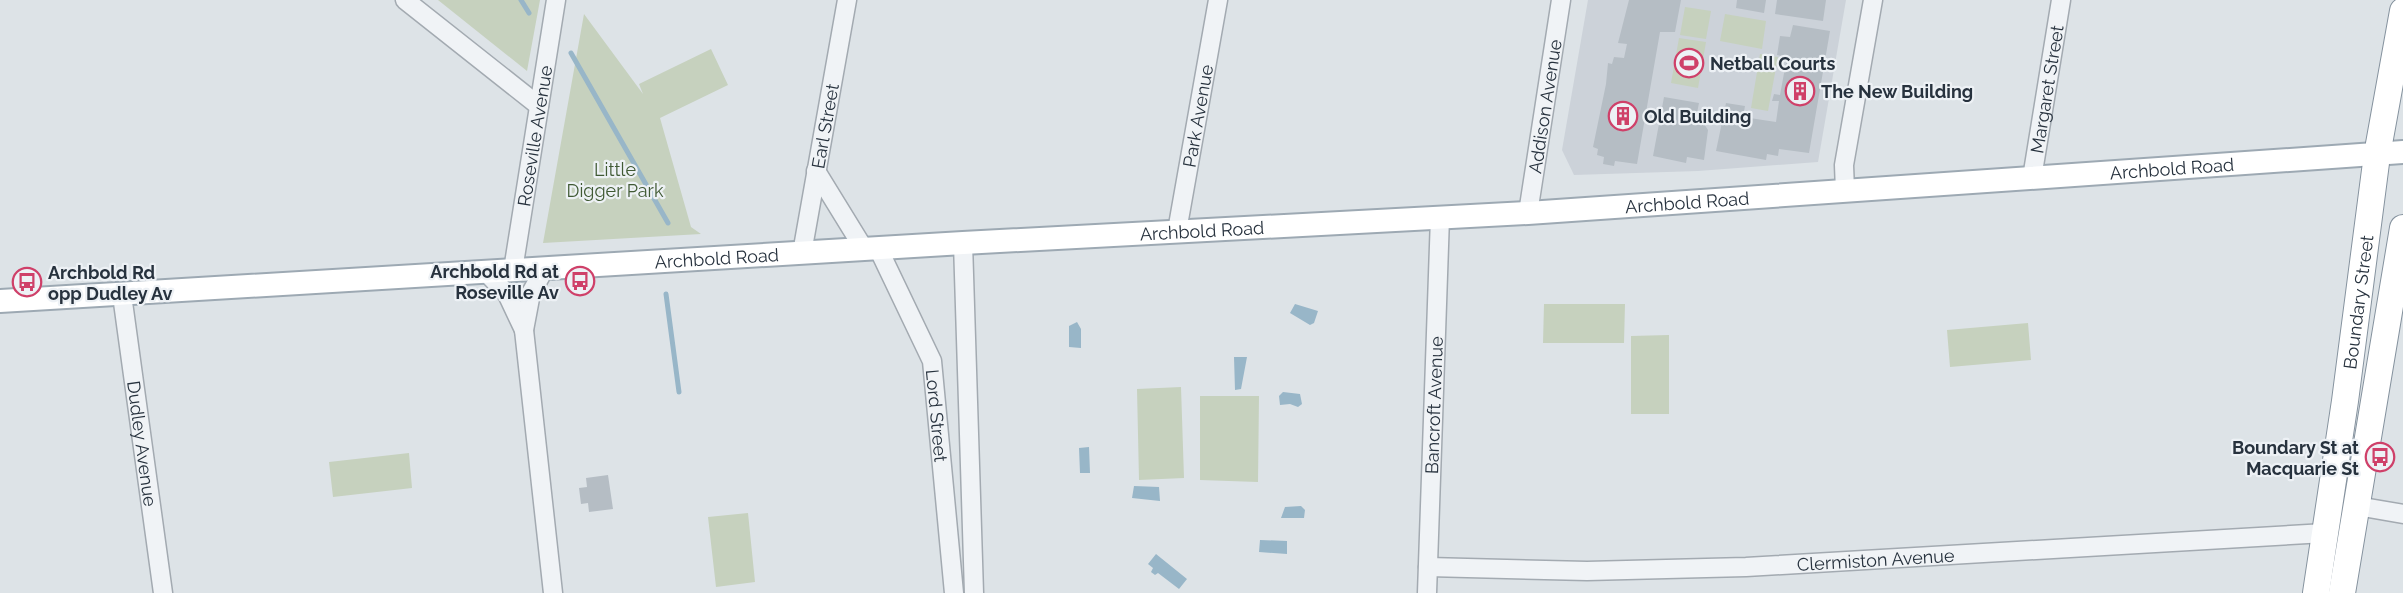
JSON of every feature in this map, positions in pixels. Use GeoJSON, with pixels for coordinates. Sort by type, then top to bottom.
{"type":"FeatureCollection","features":[{"type":"Feature","properties":{"kind":"highway","name":"Boundary Street"},"geometry":{"type":"LineString","coordinates":[[2316,593],[2377,155],[2403,11]]}},
{"type":"Feature","properties":{"kind":"highway","name":"Boundary Street"},"geometry":{"type":"LineString","coordinates":[[2342,593],[2403,228]]}},
{"type":"Feature","properties":{"kind":"main road","name":"Archbold Road"},"geometry":{"type":"LineString","coordinates":[[0,301],[963,243],[1528,213],[2403,152]]}},
{"type":"Feature","properties":{"kind":"street"},"geometry":{"type":"LineString","coordinates":[[405,0],[539,106]]}},
{"type":"Feature","properties":{"kind":"street","name":"Roseville Avenue"},"geometry":{"type":"LineString","coordinates":[[513,270],[556,0]]}},
{"type":"Feature","properties":{"kind":"street","name":"Earl Street"},"geometry":{"type":"LineString","coordinates":[[802,253],[847,0]]}},
{"type":"Feature","properties":{"kind":"street","name":"Park Avenue"},"geometry":{"type":"LineString","coordinates":[[1178,231],[1218,0]]}},
{"type":"Feature","properties":{"kind":"street","name":"Addison Avenue"},"geometry":{"type":"LineString","coordinates":[[1528,213],[1561,0]]}},
{"type":"Feature","properties":{"kind":"street"},"geometry":{"type":"LineString","coordinates":[[1845,191],[1844,165],[1873,0]]}},
{"type":"Feature","properties":{"kind":"street","name":"Margaret Street"},"geometry":{"type":"LineString","coordinates":[[2032,178],[2061,0]]}},
{"type":"Feature","properties":{"kind":"street","name":"Lord Street"},"geometry":{"type":"LineString","coordinates":[[816,171],[871,249],[932,361],[954,593]]}},
{"type":"Feature","properties":{"kind":"street","name":"Bancroft Avenue"},"geometry":{"type":"LineString","coordinates":[[1427,593],[1440,217]]}},
{"type":"Feature","properties":{"kind":"street","name":"Lord Street"},"geometry":{"type":"LineString","coordinates":[[963,243],[974,593]]}},
{"type":"Feature","properties":{"kind":"street"},"geometry":{"type":"LineString","coordinates":[[545,268],[531,292],[524,330],[553,593]]}},
{"type":"Feature","properties":{"kind":"street"},"geometry":{"type":"LineString","coordinates":[[486,272],[507,294],[524,330]]}},
{"type":"Feature","properties":{"kind":"street","name":"Dudley Avenue"},"geometry":{"type":"LineString","coordinates":[[122,295],[163,593]]}},
{"type":"Feature","properties":{"kind":"street"},"geometry":{"type":"LineString","coordinates":[[2357,506],[2403,514]]}},
{"type":"Feature","properties":{"kind":"street","name":"Clermiston Avenue"},"geometry":{"type":"LineString","coordinates":[[1428,567],[1587,570],[1746,567],[2325,533]]}},
{"type":"Feature","properties":{"kind":"shaded area"},"geometry":{"type":"Polygon","coordinates":[[[1588,0],[1846,0],[1818,162],[1698,171],[1574,175],[1562,150],[1588,0]]]}},
{"type":"Feature","properties":{"kind":"green space"},"geometry":{"type":"Polygon","coordinates":[[[438,0],[540,0],[527,71],[438,0]]]}},
{"type":"Feature","properties":{"kind":"green space"},"geometry":{"type":"Polygon","coordinates":[[[1685,7],[1711,11],[1706,39],[1680,35],[1685,7]]]}},
{"type":"Feature","properties":{"kind":"green space","name":"Little Digger Park"},"geometry":{"type":"Polygon","coordinates":[[[584,14],[643,94],[639,84],[711,49],[728,85],[660,118],[691,227],[701,234],[543,243],[584,14]]]}},
{"type":"Feature","properties":{"kind":"green space"},"geometry":{"type":"Polygon","coordinates":[[[1725,14],[1766,21],[1762,49],[1720,41],[1725,14]]]}},
{"type":"Feature","properties":{"kind":"green space","name":"Netball Courts"},"geometry":{"type":"Polygon","coordinates":[[[1679,38],[1706,42],[1698,88],[1671,83],[1679,38]]]}},
{"type":"Feature","properties":{"kind":"green space"},"geometry":{"type":"Polygon","coordinates":[[[1760,54],[1778,57],[1768,111],[1751,108],[1760,54]]]}},
{"type":"Feature","properties":{"kind":"green space"},"geometry":{"type":"Polygon","coordinates":[[[1544,304],[1625,304],[1624,343],[1543,343],[1544,304]]]}},
{"type":"Feature","properties":{"kind":"green space"},"geometry":{"type":"Polygon","coordinates":[[[2028,323],[2031,360],[1950,367],[1947,330],[2028,323]]]}},
{"type":"Feature","properties":{"kind":"green space"},"geometry":{"type":"Polygon","coordinates":[[[1669,335],[1669,414],[1631,414],[1631,336],[1669,335]]]}},
{"type":"Feature","properties":{"kind":"green space"},"geometry":{"type":"Polygon","coordinates":[[[1181,387],[1184,478],[1139,480],[1137,389],[1181,387]]]}},
{"type":"Feature","properties":{"kind":"green space"},"geometry":{"type":"Polygon","coordinates":[[[1200,396],[1259,396],[1258,482],[1200,480],[1200,396]]]}},
{"type":"Feature","properties":{"kind":"green space"},"geometry":{"type":"Polygon","coordinates":[[[409,453],[412,488],[333,497],[329,462],[409,453]]]}},
{"type":"Feature","properties":{"kind":"green space"},"geometry":{"type":"Polygon","coordinates":[[[748,513],[755,582],[716,587],[708,517],[748,513]]]}},
{"type":"Feature","properties":{"kind":"water"},"geometry":{"type":"Polygon","coordinates":[[[1295,304],[1318,311],[1314,323],[1310,325],[1290,313],[1295,304]]]}},
{"type":"Feature","properties":{"kind":"water"},"geometry":{"type":"Polygon","coordinates":[[[1077,322],[1081,329],[1081,348],[1069,347],[1069,326],[1077,322]]]}},
{"type":"Feature","properties":{"kind":"water"},"geometry":{"type":"Polygon","coordinates":[[[1234,357],[1247,357],[1241,389],[1235,390],[1234,357]]]}},
{"type":"Feature","properties":{"kind":"water"},"geometry":{"type":"Polygon","coordinates":[[[1283,392],[1300,394],[1302,404],[1298,407],[1290,404],[1280,405],[1279,396],[1283,392]]]}},
{"type":"Feature","properties":{"kind":"water"},"geometry":{"type":"Polygon","coordinates":[[[1089,447],[1090,473],[1080,473],[1079,448],[1089,447]]]}},
{"type":"Feature","properties":{"kind":"water"},"geometry":{"type":"Polygon","coordinates":[[[1134,486],[1159,487],[1160,501],[1132,498],[1134,486]]]}},
{"type":"Feature","properties":{"kind":"water"},"geometry":{"type":"Polygon","coordinates":[[[1301,506],[1305,510],[1304,518],[1281,518],[1285,507],[1301,506]]]}},
{"type":"Feature","properties":{"kind":"water"},"geometry":{"type":"Polygon","coordinates":[[[1260,540],[1287,541],[1287,554],[1259,552],[1260,540]]]}},
{"type":"Feature","properties":{"kind":"water"},"geometry":{"type":"Polygon","coordinates":[[[1156,554],[1187,579],[1179,589],[1158,573],[1155,575],[1151,572],[1153,568],[1148,564],[1156,554]]]}},
{"type":"Feature","properties":{"kind":"building","name":"Old Building"},"geometry":{"type":"Polygon","coordinates":[[[1629,0],[1681,0],[1675,32],[1660,32],[1637,164],[1615,161],[1614,166],[1603,164],[1604,157],[1597,155],[1598,149],[1593,147],[1608,63],[1612,64],[1614,57],[1624,58],[1627,44],[1618,43],[1629,0]]]}},
{"type":"Feature","properties":{"kind":"building"},"geometry":{"type":"Polygon","coordinates":[[[1737,0],[1766,0],[1764,13],[1736,8],[1737,0]]]}},
{"type":"Feature","properties":{"kind":"building"},"geometry":{"type":"Polygon","coordinates":[[[1777,0],[1826,0],[1823,21],[1775,14],[1777,0]]]}},
{"type":"Feature","properties":{"kind":"building","name":"The New Building"},"geometry":{"type":"Polygon","coordinates":[[[1793,25],[1830,31],[1809,153],[1779,149],[1778,156],[1767,154],[1766,160],[1716,151],[1726,103],[1745,106],[1743,117],[1776,122],[1779,101],[1772,101],[1774,94],[1780,95],[1787,57],[1777,55],[1780,36],[1790,37],[1793,25]]]}},
{"type":"Feature","properties":{"kind":"building"},"geometry":{"type":"Polygon","coordinates":[[[1664,97],[1699,103],[1697,113],[1708,130],[1704,160],[1687,157],[1686,163],[1653,156],[1664,97]]]}},
{"type":"Feature","properties":{"kind":"building"},"geometry":{"type":"Polygon","coordinates":[[[608,475],[613,509],[589,512],[588,503],[581,504],[579,488],[587,487],[586,478],[608,475]]]}},
{"type":"Feature","properties":{"kind":"waterway"},"geometry":{"type":"LineString","coordinates":[[521,0],[529,13]]}},
{"type":"Feature","properties":{"kind":"waterway"},"geometry":{"type":"LineString","coordinates":[[571,53],[668,223]]}},
{"type":"Feature","properties":{"kind":"waterway"},"geometry":{"type":"LineString","coordinates":[[666,294],[679,392]]}},
{"type":"Feature","properties":{"kind":"place","name":"Netball Courts"},"geometry":{"type":"Point","coordinates":[1689,63]}},
{"type":"Feature","properties":{"kind":"place","name":"The New Building"},"geometry":{"type":"Point","coordinates":[1800,91]}},
{"type":"Feature","properties":{"kind":"place","name":"Old Building"},"geometry":{"type":"Point","coordinates":[1623,116]}},
{"type":"Feature","properties":{"kind":"place","name":"Archbold Rd at Roseville Av"},"geometry":{"type":"Point","coordinates":[580,281]}},
{"type":"Feature","properties":{"kind":"place","name":"Archbold Rd opp Dudley Av"},"geometry":{"type":"Point","coordinates":[27,282]}},
{"type":"Feature","properties":{"kind":"place","name":"Boundary St at Macquarie St"},"geometry":{"type":"Point","coordinates":[2380,457]}}]}
